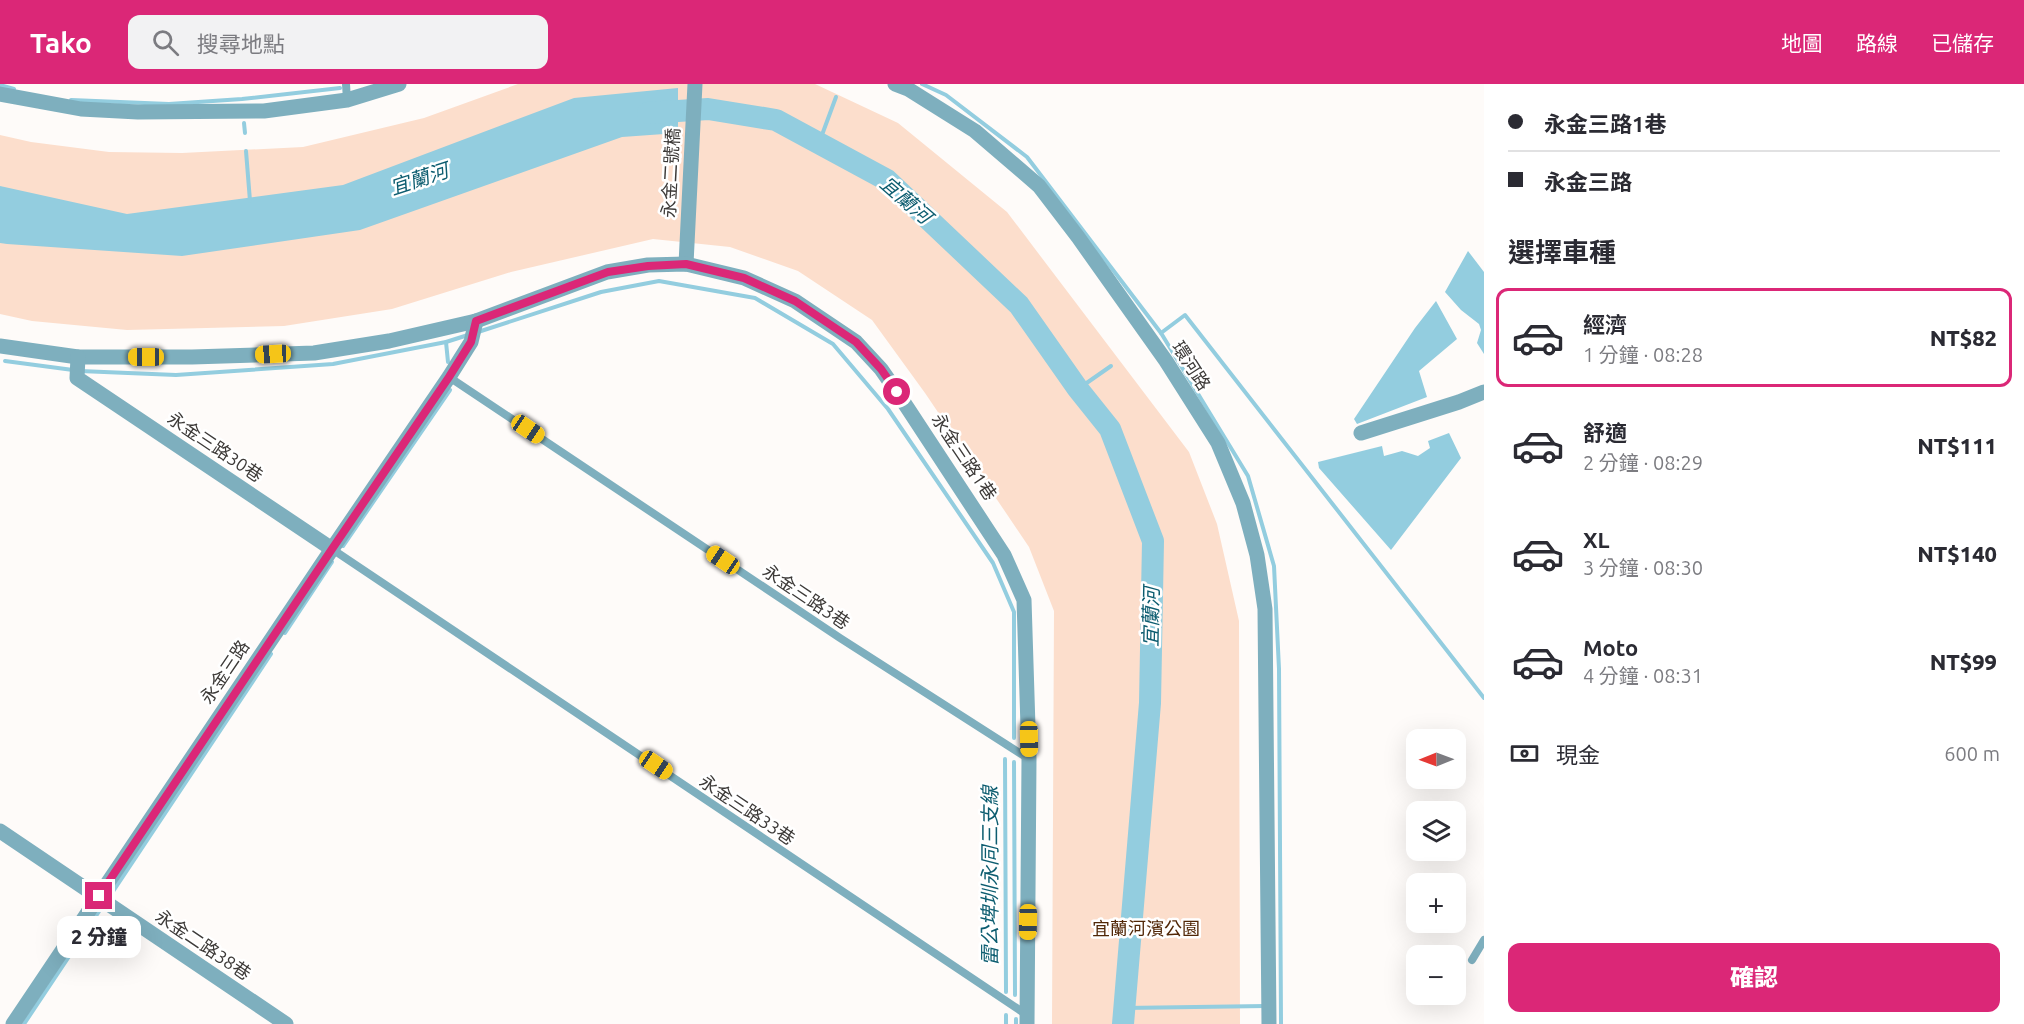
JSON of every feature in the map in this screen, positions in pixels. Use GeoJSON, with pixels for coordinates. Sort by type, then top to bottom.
{"type":"FeatureCollection","features":[{"type":"Feature","properties":{"kind":"street"},"geometry":{"type":"LineString","coordinates":[[0,94],[81,109],[138,112],[264,111],[346,92],[399,84]]}},
{"type":"Feature","properties":{"kind":"street","name":"永金二號橋"},"geometry":{"type":"LineString","coordinates":[[686,264],[695,84]]}},
{"type":"Feature","properties":{"kind":"street","name":"環河路"},"geometry":{"type":"LineString","coordinates":[[896,84],[908,89],[975,131],[1040,186],[1166,361],[1218,443],[1243,503],[1257,555],[1265,609],[1269,1024]]}},
{"type":"Feature","properties":{"kind":"street","name":"永金三路1巷"},"geometry":{"type":"LineString","coordinates":[[0,346],[78,357],[192,357],[314,353],[389,341],[476,321],[608,272],[648,266],[686,264],[744,278],[795,301],[856,342],[881,369],[1004,555],[1024,600],[1029,759],[1027,1019]]}},
{"type":"Feature","properties":{"kind":"street","name":"永金三路"},"geometry":{"type":"LineString","coordinates":[[13,1024],[449,377],[471,342],[476,321]]}},
{"type":"Feature","properties":{"kind":"street","name":"永金三路30巷"},"geometry":{"type":"LineString","coordinates":[[78,357],[77,378],[332,549]]}},
{"type":"Feature","properties":{"kind":"street"},"geometry":{"type":"LineString","coordinates":[[1361,433],[1484,392]]}},
{"type":"Feature","properties":{"kind":"street","name":"永金二路38巷"},"geometry":{"type":"LineString","coordinates":[[0,831],[286,1024]]}},
{"type":"Feature","properties":{"kind":"lane","name":"永金三路3巷"},"geometry":{"type":"LineString","coordinates":[[449,377],[840,638],[1029,759]]}},
{"type":"Feature","properties":{"kind":"lane","name":"永金三路33巷"},"geometry":{"type":"LineString","coordinates":[[332,549],[1027,1019]]}},
{"type":"Feature","properties":{"kind":"lane"},"geometry":{"type":"LineString","coordinates":[[1472,960],[1484,940]]}},
{"type":"Feature","properties":{"kind":"green space","name":"宜蘭河濱公園"},"geometry":{"type":"Polygon","coordinates":[[[518,84],[815,84],[898,123],[1007,212],[1189,452],[1217,524],[1239,621],[1240,1024],[1052,1024],[1054,611],[1029,547],[925,393],[872,320],[798,271],[730,247],[653,239],[511,272],[392,309],[284,326],[127,330],[32,321],[0,314],[0,135],[31,142],[109,152],[182,153],[303,147],[424,118],[518,84]]]}},
{"type":"Feature","properties":{"kind":"water"},"geometry":{"type":"Polygon","coordinates":[[[678,88],[678,133],[622,137],[360,230],[182,256],[0,243],[0,186],[127,214],[343,185],[574,98],[678,88]]]}},
{"type":"Feature","properties":{"kind":"water"},"geometry":{"type":"Polygon","coordinates":[[[1468,251],[1484,272],[1484,354],[1477,343],[1481,330],[1479,324],[1461,310],[1445,292],[1468,251]]]}},
{"type":"Feature","properties":{"kind":"water"},"geometry":{"type":"Polygon","coordinates":[[[1436,301],[1457,339],[1419,371],[1427,397],[1357,424],[1354,419],[1415,328],[1436,301]]]}},
{"type":"Feature","properties":{"kind":"water"},"geometry":{"type":"Polygon","coordinates":[[[1449,433],[1461,458],[1391,550],[1319,468],[1318,462],[1382,446],[1384,456],[1402,451],[1418,456],[1430,448],[1428,441],[1449,433]]]}},
{"type":"Feature","properties":{"kind":"waterway"},"geometry":{"type":"LineString","coordinates":[[922,84],[946,95],[1027,157],[1161,333],[1248,476],[1274,566],[1279,669],[1281,1024]]}},
{"type":"Feature","properties":{"kind":"waterway"},"geometry":{"type":"LineString","coordinates":[[0,85],[14,89]]}},
{"type":"Feature","properties":{"kind":"waterway"},"geometry":{"type":"LineString","coordinates":[[71,100],[169,104],[242,99],[340,88]]}},
{"type":"Feature","properties":{"kind":"waterway"},"geometry":{"type":"LineString","coordinates":[[819,143],[836,97]]}},
{"type":"Feature","properties":{"kind":"waterway","name":"宜蘭河"},"geometry":{"type":"LineString","coordinates":[[648,113],[708,109],[776,120],[887,180],[1019,305],[1078,389],[1110,429],[1153,541],[1150,703],[1123,1024]]}},
{"type":"Feature","properties":{"kind":"waterway"},"geometry":{"type":"LineString","coordinates":[[244,123],[245,133]]}},
{"type":"Feature","properties":{"kind":"waterway"},"geometry":{"type":"LineString","coordinates":[[246,151],[250,201]]}},
{"type":"Feature","properties":{"kind":"waterway"},"geometry":{"type":"LineString","coordinates":[[478,332],[601,292],[659,281],[755,298],[833,344],[888,409],[993,563],[1014,612],[1014,738]]}},
{"type":"Feature","properties":{"kind":"waterway"},"geometry":{"type":"LineString","coordinates":[[1161,333],[1185,315],[1484,698]]}},
{"type":"Feature","properties":{"kind":"waterway"},"geometry":{"type":"LineString","coordinates":[[80,371],[176,375],[333,364],[446,342],[468,335]]}},
{"type":"Feature","properties":{"kind":"waterway"},"geometry":{"type":"LineString","coordinates":[[446,342],[448,362]]}},
{"type":"Feature","properties":{"kind":"waterway"},"geometry":{"type":"LineString","coordinates":[[5,361],[73,370]]}},
{"type":"Feature","properties":{"kind":"waterway"},"geometry":{"type":"LineString","coordinates":[[1078,389],[1111,366]]}},
{"type":"Feature","properties":{"kind":"waterway"},"geometry":{"type":"LineString","coordinates":[[343,546],[450,390]]}},
{"type":"Feature","properties":{"kind":"waterway"},"geometry":{"type":"LineString","coordinates":[[285,633],[332,562]]}},
{"type":"Feature","properties":{"kind":"waterway"},"geometry":{"type":"LineString","coordinates":[[112,893],[271,654]]}},
{"type":"Feature","properties":{"kind":"waterway","name":"雷公埤圳永同三支線"},"geometry":{"type":"LineString","coordinates":[[1005,759],[1006,992]]}},
{"type":"Feature","properties":{"kind":"waterway"},"geometry":{"type":"LineString","coordinates":[[1014,762],[1015,995]]}},
{"type":"Feature","properties":{"kind":"waterway"},"geometry":{"type":"LineString","coordinates":[[24,1024],[100,910]]}},
{"type":"Feature","properties":{"kind":"waterway"},"geometry":{"type":"LineString","coordinates":[[1124,1008],[1266,1006]]}},
{"type":"Feature","properties":{"kind":"waterway","name":"雷公埤圳永同三支線"},"geometry":{"type":"LineString","coordinates":[[1006,1015],[1006,1024]]}},
{"type":"Feature","properties":{"kind":"waterway"},"geometry":{"type":"LineString","coordinates":[[1016,1019],[1016,1024]]}},
{"type":"Feature","properties":{"kind":"route"},"geometry":{"type":"LineString","coordinates":[[99,896],[449,377],[471,342],[476,321],[608,272],[648,266],[686,264],[744,278],[795,301],[856,342],[881,369],[897,392]]}}]}
